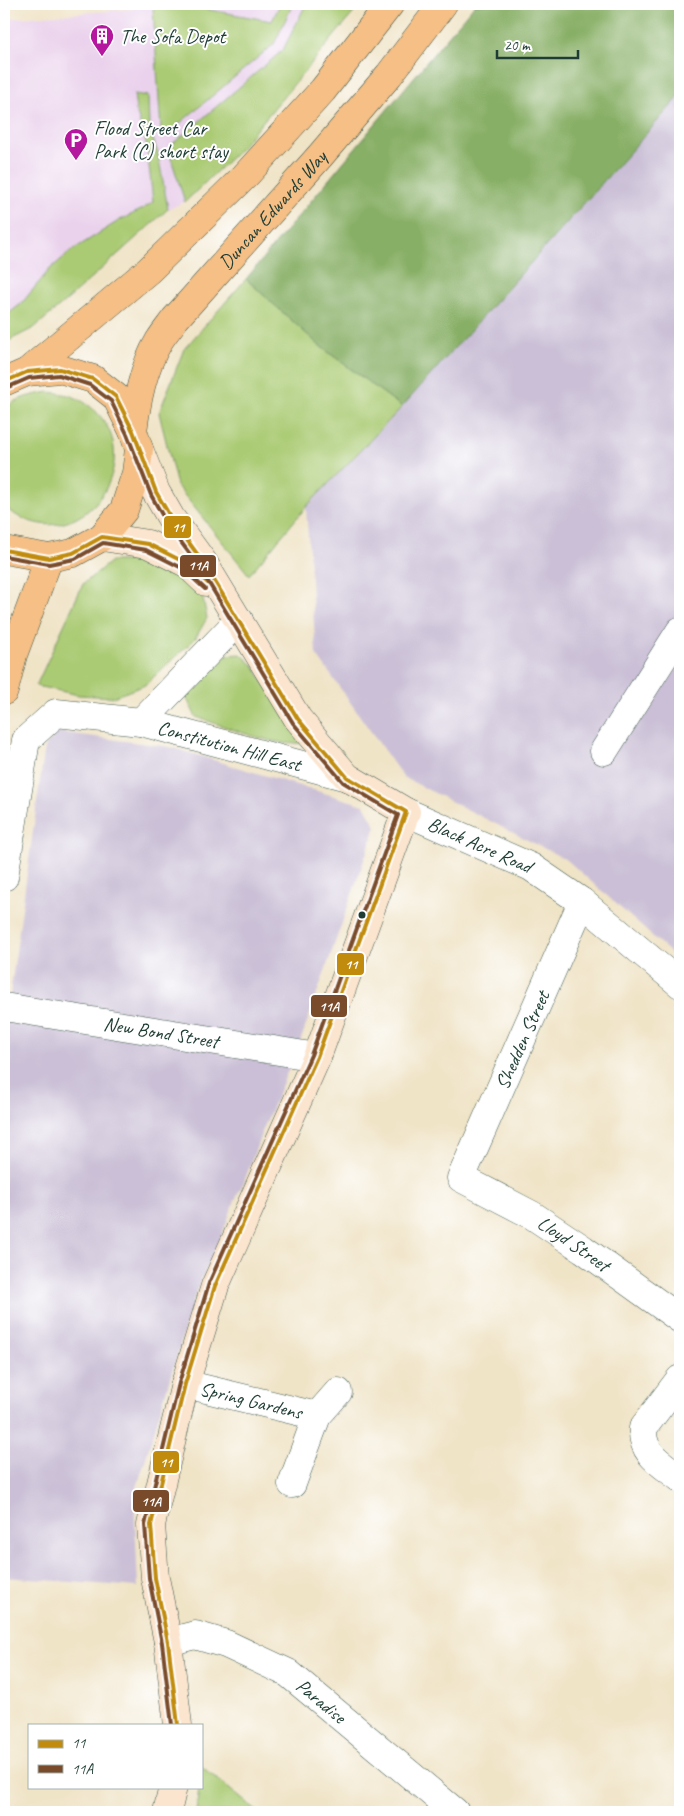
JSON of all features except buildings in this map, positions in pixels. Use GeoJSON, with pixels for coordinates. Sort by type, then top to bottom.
{"type":"FeatureCollection","features":[{"type":"Feature","properties":{"kind":"highway"},"geometry":{"type":"LineString","coordinates":[[15,377],[149,270],[245,176],[323,90],[390,4]]}},
{"type":"Feature","properties":{"kind":"highway","name":"Duncan Edwards Way"},"geometry":{"type":"LineString","coordinates":[[102,537],[124,510],[136,473],[138,396],[159,341],[176,318],[320,156],[388,75],[443,4]]}},
{"type":"Feature","properties":{"kind":"highway"},"geometry":{"type":"LineString","coordinates":[[15,377],[60,369],[93,379],[116,397],[136,440]]}},
{"type":"Feature","properties":{"kind":"highway"},"geometry":{"type":"LineString","coordinates":[[4,550],[49,558],[73,553],[102,537]]}},
{"type":"Feature","properties":{"kind":"highway"},"geometry":{"type":"LineString","coordinates":[[4,690],[13,655],[49,558]]}},
{"type":"Feature","properties":{"kind":"street","name":"Black Acre Road"},"geometry":{"type":"LineString","coordinates":[[136,440],[156,492],[171,518],[204,562],[298,720],[347,777],[406,812],[531,867],[582,902],[680,984]]}},
{"type":"Feature","properties":{"kind":"street","name":"Black Acre Road"},"geometry":{"type":"LineString","coordinates":[[102,537],[148,544],[186,563],[232,610]]}},
{"type":"Feature","properties":{"kind":"street"},"geometry":{"type":"LineString","coordinates":[[141,722],[232,610]]}},
{"type":"Feature","properties":{"kind":"street"},"geometry":{"type":"LineString","coordinates":[[604,751],[680,631]]}},
{"type":"Feature","properties":{"kind":"street","name":"Constitution Hill East"},"geometry":{"type":"LineString","coordinates":[[4,877],[26,740],[56,713],[141,722],[347,777]]}},
{"type":"Feature","properties":{"kind":"street"},"geometry":{"type":"LineString","coordinates":[[178,1724],[168,1642],[156,1578],[151,1525],[184,1384],[215,1286],[317,1057],[406,812]]}},
{"type":"Feature","properties":{"kind":"street","name":"Shedden Street"},"geometry":{"type":"LineString","coordinates":[[461,1178],[582,902]]}},
{"type":"Feature","properties":{"kind":"street","name":"New Bond Street"},"geometry":{"type":"LineString","coordinates":[[4,1007],[317,1057]]}},
{"type":"Feature","properties":{"kind":"street","name":"Lloyd Street"},"geometry":{"type":"LineString","coordinates":[[461,1178],[532,1215],[583,1249],[680,1319]]}},
{"type":"Feature","properties":{"kind":"street"},"geometry":{"type":"LineString","coordinates":[[680,1379],[643,1428],[642,1436],[647,1451],[680,1478]]}},
{"type":"Feature","properties":{"kind":"street","name":"Spring Gardens"},"geometry":{"type":"LineString","coordinates":[[184,1384],[317,1416]]}},
{"type":"Feature","properties":{"kind":"street","name":"Spring Gardens"},"geometry":{"type":"LineString","coordinates":[[292,1484],[317,1416],[338,1392]]}},
{"type":"Feature","properties":{"kind":"street","name":"Paradise"},"geometry":{"type":"LineString","coordinates":[[168,1642],[195,1635],[226,1644],[288,1673],[456,1812]]}},
{"type":"Feature","properties":{"kind":"street"},"geometry":{"type":"LineString","coordinates":[[167,1812],[173,1788]]}},
{"type":"Feature","properties":{"kind":"shaded area"},"geometry":{"type":"Polygon","coordinates":[[[137,4],[361,4],[239,150],[185,202],[168,209],[34,328],[4,343],[4,19],[132,9],[137,4]]]}},
{"type":"Feature","properties":{"kind":"shaded area"},"geometry":{"type":"Polygon","coordinates":[[[680,96],[680,961],[567,860],[403,777],[316,654],[306,507],[402,407],[680,96]]]}},
{"type":"Feature","properties":{"kind":"shaded area"},"geometry":{"type":"Polygon","coordinates":[[[58,732],[170,747],[364,805],[376,826],[300,1042],[261,1134],[244,1182],[219,1242],[197,1289],[134,1497],[138,1587],[4,1577],[4,1037],[44,753],[46,745],[58,732]]]}},
{"type":"Feature","properties":{"kind":"green space"},"geometry":{"type":"Polygon","coordinates":[[[156,4],[199,4],[199,8],[272,21],[280,4],[293,4],[274,44],[167,134],[161,130],[153,9],[156,4]]]}},
{"type":"Feature","properties":{"kind":"green space"},"geometry":{"type":"Polygon","coordinates":[[[306,4],[361,4],[239,150],[185,202],[169,152],[170,146],[283,50],[306,4]]]}},
{"type":"Feature","properties":{"kind":"green space"},"geometry":{"type":"Polygon","coordinates":[[[475,4],[678,4],[680,5],[680,96],[402,407],[320,346],[246,279],[475,4]]]}},
{"type":"Feature","properties":{"kind":"green space"},"geometry":{"type":"Polygon","coordinates":[[[134,94],[148,96],[149,126],[158,154],[168,209],[34,328],[4,343],[4,317],[21,304],[50,269],[71,251],[153,202],[147,147],[136,110],[134,94]]]}},
{"type":"Feature","properties":{"kind":"green space"},"geometry":{"type":"Polygon","coordinates":[[[246,279],[320,346],[402,407],[306,507],[249,575],[177,486],[159,413],[184,349],[246,279]]]}},
{"type":"Feature","properties":{"kind":"green space"},"geometry":{"type":"Polygon","coordinates":[[[49,392],[72,396],[99,415],[112,439],[114,466],[104,491],[87,511],[63,523],[35,523],[4,507],[4,410],[19,399],[49,392]]]}},
{"type":"Feature","properties":{"kind":"green space"},"geometry":{"type":"Polygon","coordinates":[[[111,561],[145,561],[171,571],[202,594],[207,618],[195,639],[145,685],[113,697],[79,695],[36,686],[83,584],[111,561]]]}},
{"type":"Feature","properties":{"kind":"green space"},"geometry":{"type":"Polygon","coordinates":[[[241,654],[253,665],[302,743],[291,744],[264,739],[196,717],[186,697],[196,677],[227,655],[241,654]]]}},
{"type":"Feature","properties":{"kind":"green space"},"geometry":{"type":"Polygon","coordinates":[[[202,1767],[258,1812],[196,1812],[199,1788],[202,1788],[202,1767]]]}},
{"type":"Feature","properties":{"kind":"transit line","name":"11"},"geometry":{"type":"LineString","coordinates":[[4,382],[27,372],[60,369],[93,379],[116,397],[133,431],[156,492],[171,518],[203,562],[298,719],[347,777],[406,812],[317,1057],[215,1286],[185,1384],[151,1525],[155,1578],[168,1642],[178,1724]]}},
{"type":"Feature","properties":{"kind":"transit line","name":"11A"},"geometry":{"type":"LineString","coordinates":[[6,388],[29,378],[59,375],[90,385],[111,401],[127,434],[151,495],[166,522],[198,565],[293,723],[343,782],[398,815],[311,1055],[209,1283],[179,1383],[145,1525],[149,1578],[162,1643],[172,1724]]}},
{"type":"Feature","properties":{"kind":"transit line","name":"11"},"geometry":{"type":"LineString","coordinates":[[4,550],[49,558],[73,553],[102,537],[148,544],[186,563],[209,584]]}},
{"type":"Feature","properties":{"kind":"transit line","name":"11A"},"geometry":{"type":"LineString","coordinates":[[4,556],[49,564],[75,559],[103,543],[146,550],[182,568],[205,589]]}},
{"type":"Feature","properties":{"kind":"place","name":"The Sofa Depot"},"geometry":{"type":"Point","coordinates":[102,57]}},
{"type":"Feature","properties":{"kind":"place","name":"Flood Street Car Park (C) short stay"},"geometry":{"type":"Point","coordinates":[76,161]}}]}
